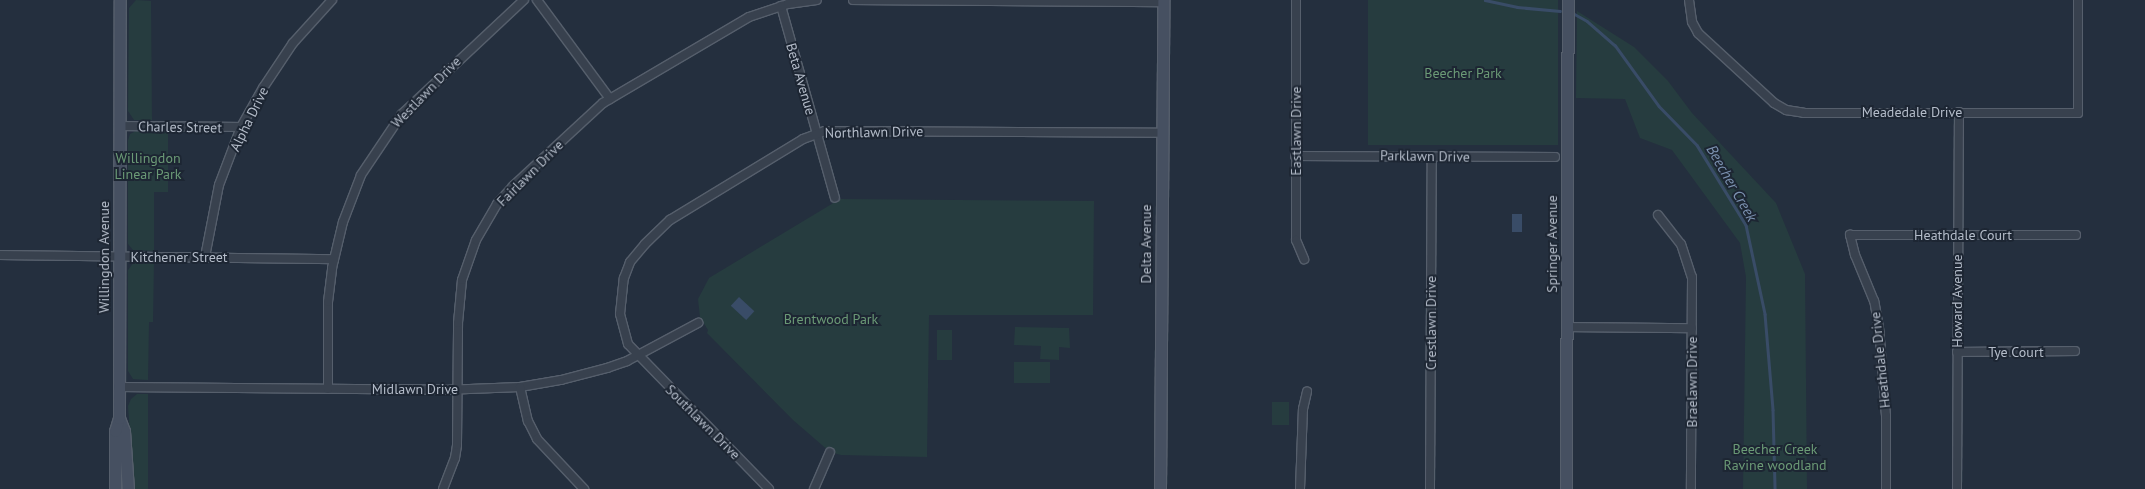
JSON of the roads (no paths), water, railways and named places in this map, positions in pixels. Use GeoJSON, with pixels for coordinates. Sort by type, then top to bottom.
{"type":"FeatureCollection","features":[{"type":"Feature","properties":{"kind":"street","name":"Willingdon Avenue"},"geometry":{"type":"LineString","coordinates":[[116,489],[115,431],[119,418],[120,0]]}},
{"type":"Feature","properties":{"kind":"street","name":"Alpha Drive"},"geometry":{"type":"LineString","coordinates":[[205,257],[219,185],[241,127],[263,88],[293,43],[329,0]]}},
{"type":"Feature","properties":{"kind":"street","name":"Westlawn Drive"},"geometry":{"type":"LineString","coordinates":[[328,389],[328,302],[334,259],[341,226],[365,166],[387,133],[420,94],[524,0]]}},
{"type":"Feature","properties":{"kind":"street"},"geometry":{"type":"LineString","coordinates":[[537,0],[610,99]]}},
{"type":"Feature","properties":{"kind":"street","name":"Fairlawn Drive"},"geometry":{"type":"LineString","coordinates":[[443,489],[455,458],[461,289],[470,254],[481,228],[513,186],[610,99],[741,21],[781,6],[817,0]]}},
{"type":"Feature","properties":{"kind":"street"},"geometry":{"type":"LineString","coordinates":[[853,0],[1163,1]]}},
{"type":"Feature","properties":{"kind":"street","name":"Eastlawn Drive"},"geometry":{"type":"LineString","coordinates":[[1296,0],[1296,240],[1304,259]]}},
{"type":"Feature","properties":{"kind":"street","name":"Springer Avenue"},"geometry":{"type":"LineString","coordinates":[[1566,489],[1568,0]]}},
{"type":"Feature","properties":{"kind":"street","name":"Meadedale Drive"},"geometry":{"type":"LineString","coordinates":[[1689,0],[1692,22],[1698,33],[1774,103],[1786,110],[1804,113],[2078,113],[2078,0]]}},
{"type":"Feature","properties":{"kind":"street","name":"Delta Avenue"},"geometry":{"type":"LineString","coordinates":[[1160,489],[1163,1]]}},
{"type":"Feature","properties":{"kind":"street","name":"Beta Avenue"},"geometry":{"type":"LineString","coordinates":[[781,6],[835,198]]}},
{"type":"Feature","properties":{"kind":"street","name":"Howard Avenue"},"geometry":{"type":"LineString","coordinates":[[1957,489],[1959,112]]}},
{"type":"Feature","properties":{"kind":"street","name":"Charles Street"},"geometry":{"type":"LineString","coordinates":[[119,126],[241,127]]}},
{"type":"Feature","properties":{"kind":"street","name":"Northlawn Drive"},"geometry":{"type":"LineString","coordinates":[[638,355],[628,344],[624,331],[620,295],[630,262],[645,244],[683,209],[816,133],[825,130],[1163,133]]}},
{"type":"Feature","properties":{"kind":"street","name":"Parklawn Drive"},"geometry":{"type":"LineString","coordinates":[[1295,156],[1555,157]]}},
{"type":"Feature","properties":{"kind":"street","name":"Crestlawn Drive"},"geometry":{"type":"LineString","coordinates":[[1430,489],[1432,156]]}},
{"type":"Feature","properties":{"kind":"street"},"geometry":{"type":"LineString","coordinates":[[1658,215],[1681,244],[1692,277],[1692,328]]}},
{"type":"Feature","properties":{"kind":"street","name":"Heathdale Court"},"geometry":{"type":"LineString","coordinates":[[1850,235],[2076,234]]}},
{"type":"Feature","properties":{"kind":"street","name":"Heathdale Drive"},"geometry":{"type":"LineString","coordinates":[[1850,235],[1855,255],[1874,301],[1879,328],[1886,416],[1886,489]]}},
{"type":"Feature","properties":{"kind":"street","name":"Kitchener Street"},"geometry":{"type":"LineString","coordinates":[[0,255],[334,259]]}},
{"type":"Feature","properties":{"kind":"street","name":"Midlawn Drive"},"geometry":{"type":"LineString","coordinates":[[118,387],[458,390],[520,387],[561,380],[608,368],[638,355],[698,323]]}},
{"type":"Feature","properties":{"kind":"street","name":"Braelawn Drive"},"geometry":{"type":"LineString","coordinates":[[1566,327],[1692,328],[1691,489]]}},
{"type":"Feature","properties":{"kind":"street","name":"Tye Court"},"geometry":{"type":"LineString","coordinates":[[1957,352],[2075,351]]}},
{"type":"Feature","properties":{"kind":"street","name":"Southlawn Drive"},"geometry":{"type":"LineString","coordinates":[[638,355],[769,489]]}},
{"type":"Feature","properties":{"kind":"street"},"geometry":{"type":"LineString","coordinates":[[520,387],[528,421],[537,439],[584,489]]}},
{"type":"Feature","properties":{"kind":"street"},"geometry":{"type":"LineString","coordinates":[[1300,489],[1303,409],[1307,391]]}},
{"type":"Feature","properties":{"kind":"street","name":"Willingdon Avenue"},"geometry":{"type":"LineString","coordinates":[[119,418],[124,431],[128,489]]}},
{"type":"Feature","properties":{"kind":"street"},"geometry":{"type":"LineString","coordinates":[[814,489],[830,452]]}},
{"type":"Feature","properties":{"kind":"water"},"geometry":{"type":"Polygon","coordinates":[[[1512,214],[1522,214],[1522,232],[1512,232],[1512,214]]]}},
{"type":"Feature","properties":{"kind":"water"},"geometry":{"type":"Polygon","coordinates":[[[739,297],[754,311],[746,320],[731,306],[739,297]]]}},
{"type":"Feature","properties":{"kind":"waterway","name":"Beecher Creek"},"geometry":{"type":"LineString","coordinates":[[1485,0],[1517,7],[1560,11]]}},
{"type":"Feature","properties":{"kind":"waterway","name":"Beecher Creek"},"geometry":{"type":"LineString","coordinates":[[1571,12],[1587,21],[1615,45],[1659,106],[1697,145],[1746,225],[1765,314],[1773,410],[1775,489]]}},
{"type":"Feature","properties":{"kind":"park label","name":"Beecher Park"},"geometry":{"type":"Point","coordinates":[1463,73]}},
{"type":"Feature","properties":{"kind":"park label","name":"Willingdon Linear Park"},"geometry":{"type":"Point","coordinates":[148,166]}},
{"type":"Feature","properties":{"kind":"park label","name":"Brentwood Park"},"geometry":{"type":"Point","coordinates":[831,319]}},
{"type":"Feature","properties":{"kind":"park label","name":"Beecher Creek Ravine woodland"},"geometry":{"type":"Point","coordinates":[1775,458]}}]}
